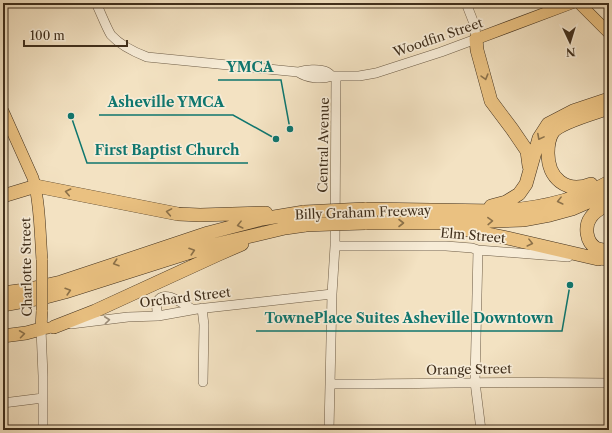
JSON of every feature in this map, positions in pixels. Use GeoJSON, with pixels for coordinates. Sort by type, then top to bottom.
{"type":"FeatureCollection","features":[{"type":"Feature","properties":{"kind":"highway"},"geometry":{"type":"LineString","coordinates":[[476,39],[477,50],[491,101],[527,151],[529,172]]}},
{"type":"Feature","properties":{"kind":"highway"},"geometry":{"type":"LineString","coordinates":[[470,210],[506,202],[519,194],[526,184],[539,138],[548,124],[573,111],[609,99]]}},
{"type":"Feature","properties":{"kind":"highway"},"geometry":{"type":"LineString","coordinates":[[609,108],[565,124],[553,132],[548,146],[548,164],[558,180],[566,185],[575,187],[587,185],[609,176]]}},
{"type":"Feature","properties":{"kind":"highway","name":"Billy Graham Freeway"},"geometry":{"type":"LineString","coordinates":[[3,293],[25,290],[60,282],[208,233],[262,219],[298,213],[365,209],[516,210],[540,206],[574,197],[609,182]]}},
{"type":"Feature","properties":{"kind":"highway"},"geometry":{"type":"LineString","coordinates":[[3,196],[36,186],[178,214],[298,213]]}},
{"type":"Feature","properties":{"kind":"highway","name":"Billy Graham Freeway"},"geometry":{"type":"LineString","coordinates":[[3,305],[46,297],[213,245],[285,228],[306,225],[332,224],[523,220],[572,209],[609,193]]}},
{"type":"Feature","properties":{"kind":"highway"},"geometry":{"type":"LineString","coordinates":[[609,203],[592,215],[588,221],[587,234],[589,240],[597,248],[609,251]]}},
{"type":"Feature","properties":{"kind":"highway"},"geometry":{"type":"LineString","coordinates":[[437,223],[603,260]]}},
{"type":"Feature","properties":{"kind":"highway"},"geometry":{"type":"LineString","coordinates":[[54,327],[95,311],[217,255],[285,228]]}},
{"type":"Feature","properties":{"kind":"highway"},"geometry":{"type":"LineString","coordinates":[[3,336],[26,333],[41,329]]}},
{"type":"Feature","properties":{"kind":"main road","name":"Woodfin Street"},"geometry":{"type":"LineString","coordinates":[[476,39],[572,3]]}},
{"type":"Feature","properties":{"kind":"main road"},"geometry":{"type":"LineString","coordinates":[[579,3],[609,33]]}},
{"type":"Feature","properties":{"kind":"main road","name":"Charlotte Street"},"geometry":{"type":"LineString","coordinates":[[3,111],[36,186],[42,260],[41,329]]}},
{"type":"Feature","properties":{"kind":"main road","name":"Orchard Street"},"geometry":{"type":"LineString","coordinates":[[41,329],[54,327]]}},
{"type":"Feature","properties":{"kind":"street","name":"Woodfin Street"},"geometry":{"type":"LineString","coordinates":[[96,3],[111,35],[125,47],[147,57],[298,72],[306,70],[322,71],[334,76],[359,76],[376,73],[476,39]]}},
{"type":"Feature","properties":{"kind":"street"},"geometry":{"type":"LineString","coordinates":[[466,3],[475,26],[476,39]]}},
{"type":"Feature","properties":{"kind":"street","name":"Central Avenue"},"geometry":{"type":"LineString","coordinates":[[329,430],[332,294],[335,246],[334,76]]}},
{"type":"Feature","properties":{"kind":"street","name":"Elm Street"},"geometry":{"type":"LineString","coordinates":[[335,246],[446,246],[603,260]]}},
{"type":"Feature","properties":{"kind":"street"},"geometry":{"type":"LineString","coordinates":[[478,250],[475,382],[481,430]]}},
{"type":"Feature","properties":{"kind":"street","name":"Orchard Street"},"geometry":{"type":"LineString","coordinates":[[54,327],[128,317],[158,316],[202,308],[332,294]]}},
{"type":"Feature","properties":{"kind":"street"},"geometry":{"type":"LineString","coordinates":[[158,316],[157,307],[159,298],[168,296],[174,298],[192,310]]}},
{"type":"Feature","properties":{"kind":"street"},"geometry":{"type":"LineString","coordinates":[[202,308],[204,325],[203,382]]}},
{"type":"Feature","properties":{"kind":"street","name":"Charlotte Street"},"geometry":{"type":"LineString","coordinates":[[41,329],[43,430]]}},
{"type":"Feature","properties":{"kind":"street","name":"Orange Street"},"geometry":{"type":"LineString","coordinates":[[330,384],[537,381],[609,383]]}},
{"type":"Feature","properties":{"kind":"street"},"geometry":{"type":"LineString","coordinates":[[3,403],[43,398]]}},
{"type":"Feature","properties":{"kind":"place","name":"First Baptist Church"},"geometry":{"type":"Point","coordinates":[71,116]}},
{"type":"Feature","properties":{"kind":"place","name":"YMCA"},"geometry":{"type":"Point","coordinates":[290,129]}},
{"type":"Feature","properties":{"kind":"place","name":"Asheville YMCA"},"geometry":{"type":"Point","coordinates":[276,139]}},
{"type":"Feature","properties":{"kind":"place","name":"TownePlace Suites Asheville Downtown"},"geometry":{"type":"Point","coordinates":[570,285]}}]}
